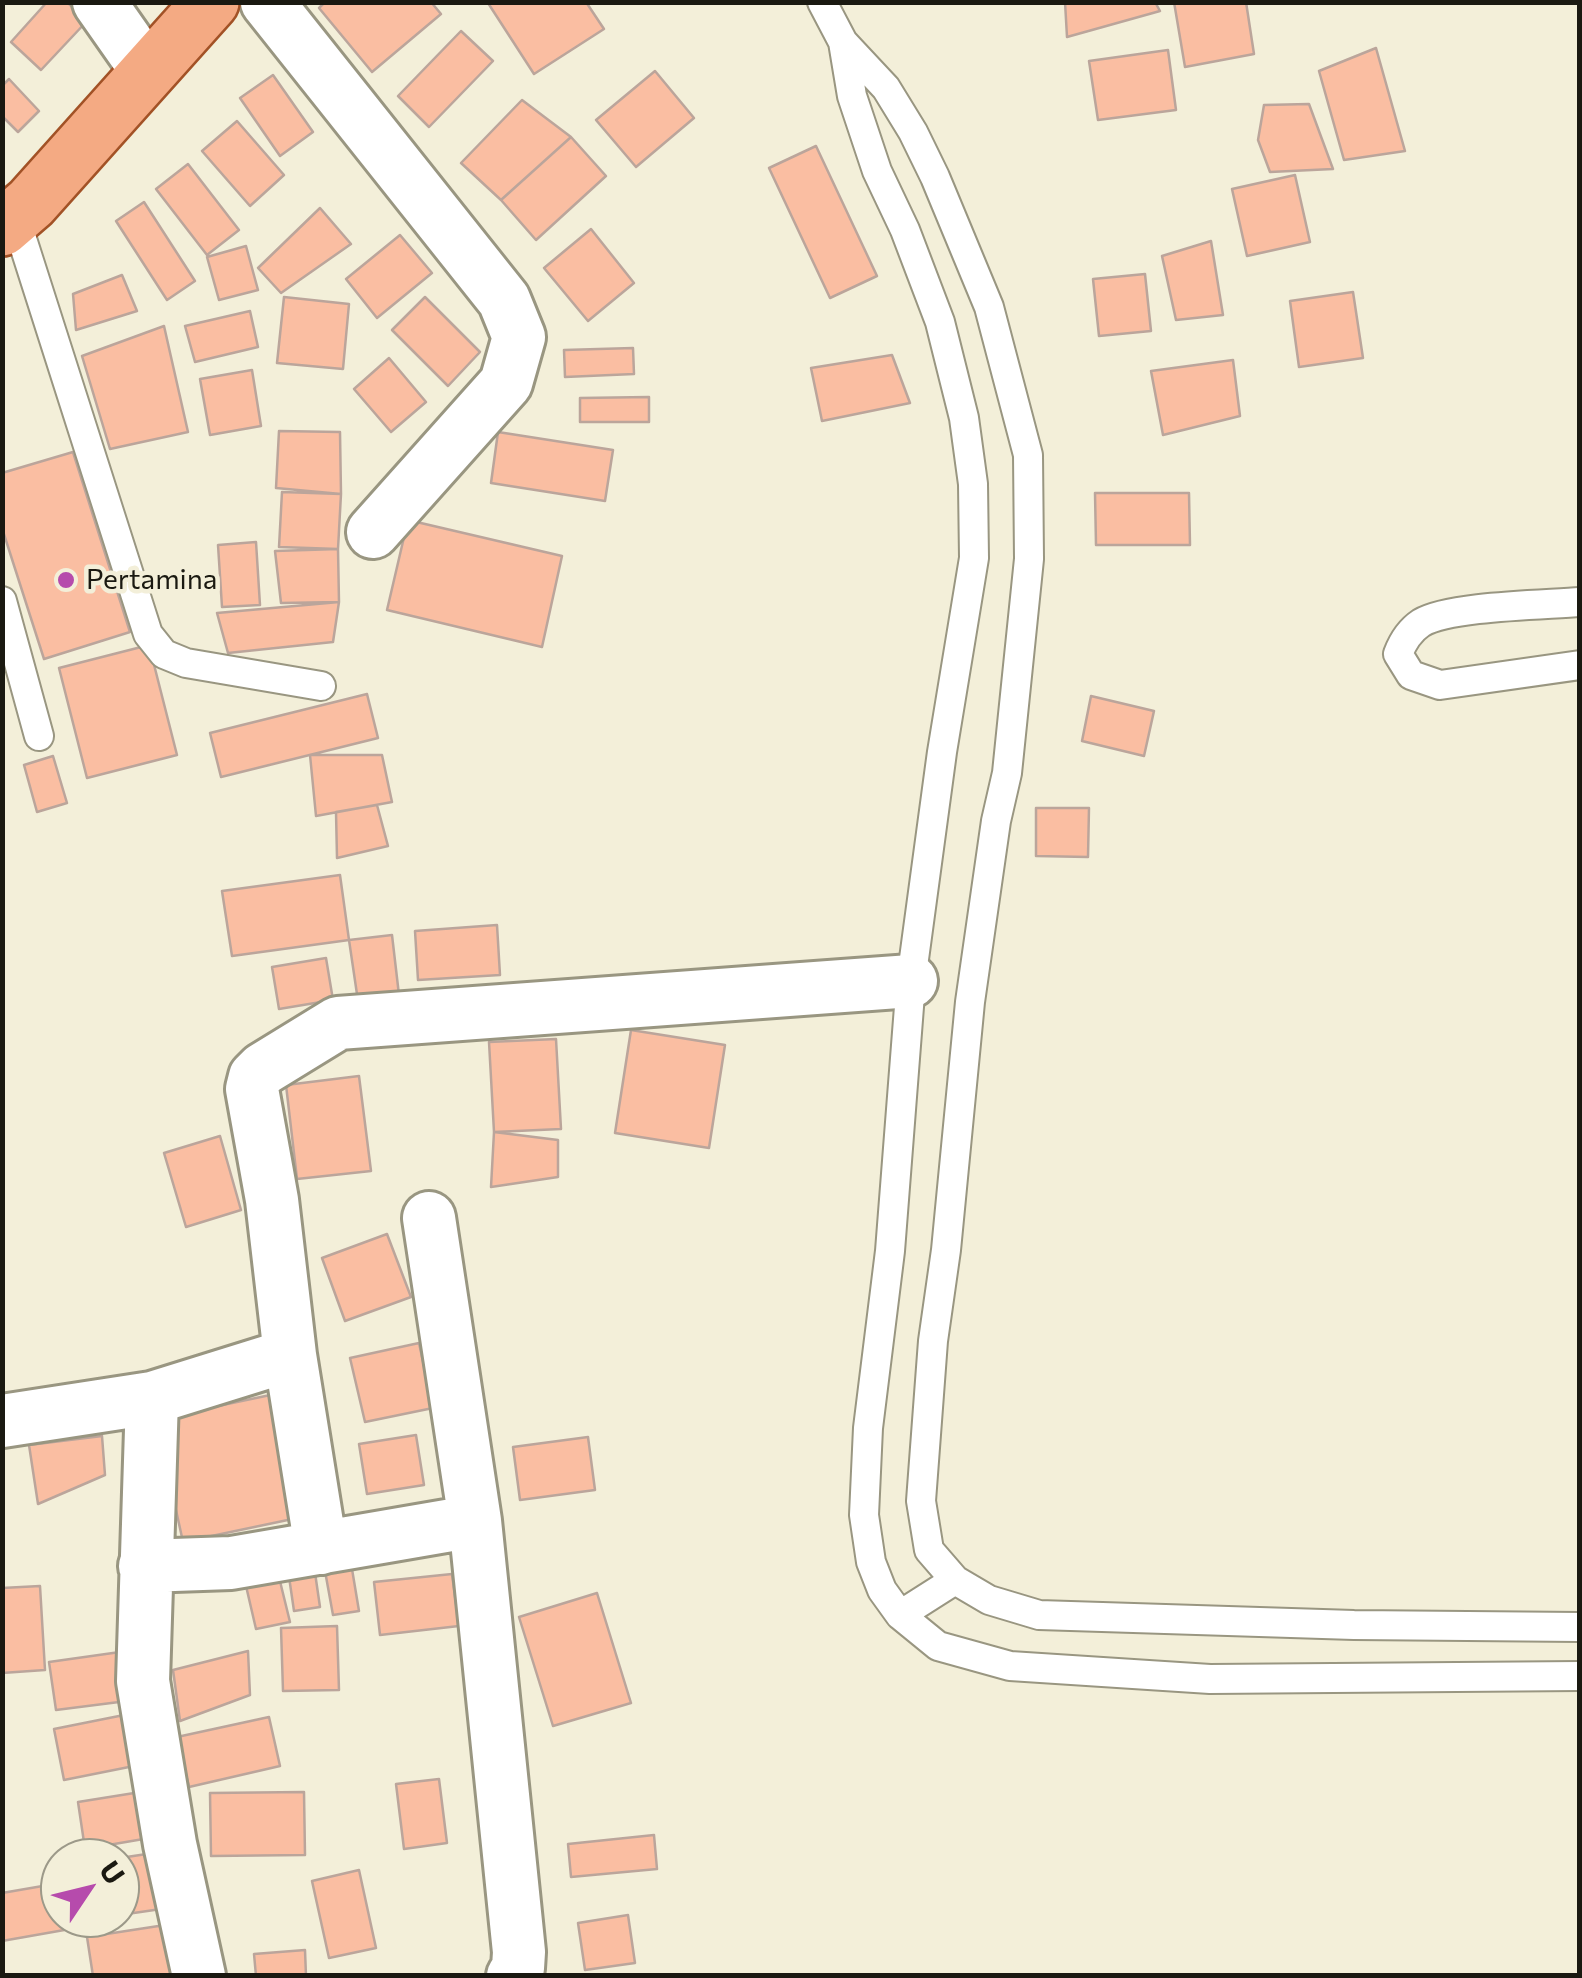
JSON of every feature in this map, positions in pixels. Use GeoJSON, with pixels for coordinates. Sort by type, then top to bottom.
{"type":"FeatureCollection","features":[{"type":"Feature","properties":{"kind":"main road"},"geometry":{"type":"LineString","coordinates":[[9,222],[211,2]]}},
{"type":"Feature","properties":{"kind":"street"},"geometry":{"type":"LineString","coordinates":[[100,2],[148,72]]}},
{"type":"Feature","properties":{"kind":"street"},"geometry":{"type":"LineString","coordinates":[[267,2],[504,300],[519,337],[506,383],[372,532]]}},
{"type":"Feature","properties":{"kind":"street"},"geometry":{"type":"LineString","coordinates":[[321,1548],[290,1354],[272,1200],[252,1089],[255,1077],[263,1069],[338,1023],[912,981]]}},
{"type":"Feature","properties":{"kind":"street"},"geometry":{"type":"LineString","coordinates":[[429,1218],[475,1521],[519,1952],[518,1968],[512,1976]]}},
{"type":"Feature","properties":{"kind":"street"},"geometry":{"type":"LineString","coordinates":[[2,1420],[152,1398],[290,1354]]}},
{"type":"Feature","properties":{"kind":"street"},"geometry":{"type":"LineString","coordinates":[[152,1398],[143,1680],[170,1844],[199,1976]]}},
{"type":"Feature","properties":{"kind":"street"},"geometry":{"type":"LineString","coordinates":[[145,1566],[231,1562],[475,1521]]}},
{"type":"Feature","properties":{"kind":"lane"},"geometry":{"type":"LineString","coordinates":[[822,2],[843,42],[886,88],[934,177],[989,308],[1028,455],[1029,559],[1007,773],[996,821],[970,1002],[946,1250],[933,1341],[921,1501],[928,1550],[955,1580],[989,1600],[1039,1615],[1354,1625],[1580,1627]]}},
{"type":"Feature","properties":{"kind":"lane"},"geometry":{"type":"LineString","coordinates":[[843,42],[852,96],[877,171],[905,230],[940,322],[964,418],[972,484],[974,558],[942,752],[912,981],[890,1252],[868,1428],[864,1515],[871,1562],[882,1590],[900,1615],[938,1646],[1010,1666],[1210,1679],[1580,1676]]}},
{"type":"Feature","properties":{"kind":"lane"},"geometry":{"type":"LineString","coordinates":[[9,222],[148,634],[164,654],[186,663],[321,686]]}},
{"type":"Feature","properties":{"kind":"lane"},"geometry":{"type":"LineString","coordinates":[[2,601],[39,736]]}},
{"type":"Feature","properties":{"kind":"lane"},"geometry":{"type":"LineString","coordinates":[[1580,602],[1460,613],[1423,621],[1404,637],[1398,654],[1410,675],[1440,684],[1580,665]]}},
{"type":"Feature","properties":{"kind":"lane"},"geometry":{"type":"LineString","coordinates":[[900,1615],[955,1580]]}},
{"type":"Feature","properties":{"kind":"building"},"geometry":{"type":"Polygon","coordinates":[[[47,2],[67,2],[87,21],[41,70],[11,42],[47,2]]]}},
{"type":"Feature","properties":{"kind":"building"},"geometry":{"type":"Polygon","coordinates":[[[325,2],[431,2],[441,14],[372,72],[319,8],[325,2]]]}},
{"type":"Feature","properties":{"kind":"building"},"geometry":{"type":"Polygon","coordinates":[[[586,2],[604,29],[534,74],[488,3],[586,2]]]}},
{"type":"Feature","properties":{"kind":"building"},"geometry":{"type":"Polygon","coordinates":[[[1065,2],[1155,2],[1160,11],[1067,37],[1065,2]]]}},
{"type":"Feature","properties":{"kind":"building"},"geometry":{"type":"Polygon","coordinates":[[[1174,2],[1246,2],[1254,54],[1185,67],[1174,2]]]}},
{"type":"Feature","properties":{"kind":"building"},"geometry":{"type":"Polygon","coordinates":[[[461,31],[493,61],[429,127],[398,96],[461,31]]]}},
{"type":"Feature","properties":{"kind":"building"},"geometry":{"type":"Polygon","coordinates":[[[1376,48],[1405,151],[1344,160],[1319,71],[1376,48]]]}},
{"type":"Feature","properties":{"kind":"building"},"geometry":{"type":"Polygon","coordinates":[[[1168,50],[1176,110],[1098,120],[1089,61],[1168,50]]]}},
{"type":"Feature","properties":{"kind":"building"},"geometry":{"type":"Polygon","coordinates":[[[655,71],[694,118],[636,167],[596,120],[655,71]]]}},
{"type":"Feature","properties":{"kind":"building"},"geometry":{"type":"Polygon","coordinates":[[[273,75],[313,132],[280,156],[240,98],[273,75]]]}},
{"type":"Feature","properties":{"kind":"building"},"geometry":{"type":"Polygon","coordinates":[[[9,79],[39,111],[18,132],[2,116],[2,86],[9,79]]]}},
{"type":"Feature","properties":{"kind":"building"},"geometry":{"type":"Polygon","coordinates":[[[522,100],[571,137],[501,200],[461,163],[522,100]]]}},
{"type":"Feature","properties":{"kind":"building"},"geometry":{"type":"Polygon","coordinates":[[[1309,104],[1333,169],[1270,172],[1258,140],[1264,105],[1309,104]]]}},
{"type":"Feature","properties":{"kind":"building"},"geometry":{"type":"Polygon","coordinates":[[[237,121],[284,175],[250,206],[202,151],[237,121]]]}},
{"type":"Feature","properties":{"kind":"building"},"geometry":{"type":"Polygon","coordinates":[[[571,137],[606,176],[536,240],[501,200],[571,137]]]}},
{"type":"Feature","properties":{"kind":"building"},"geometry":{"type":"Polygon","coordinates":[[[816,146],[877,276],[830,298],[769,168],[816,146]]]}},
{"type":"Feature","properties":{"kind":"building"},"geometry":{"type":"Polygon","coordinates":[[[188,164],[239,230],[207,255],[156,189],[188,164]]]}},
{"type":"Feature","properties":{"kind":"building"},"geometry":{"type":"Polygon","coordinates":[[[1295,175],[1310,242],[1247,256],[1232,189],[1295,175]]]}},
{"type":"Feature","properties":{"kind":"building"},"geometry":{"type":"Polygon","coordinates":[[[144,202],[195,281],[167,300],[116,221],[144,202]]]}},
{"type":"Feature","properties":{"kind":"building"},"geometry":{"type":"Polygon","coordinates":[[[320,208],[351,244],[281,293],[258,268],[320,208]]]}},
{"type":"Feature","properties":{"kind":"building"},"geometry":{"type":"Polygon","coordinates":[[[591,229],[634,283],[588,321],[544,268],[591,229]]]}},
{"type":"Feature","properties":{"kind":"building"},"geometry":{"type":"Polygon","coordinates":[[[400,235],[432,273],[377,318],[346,279],[400,235]]]}},
{"type":"Feature","properties":{"kind":"building"},"geometry":{"type":"Polygon","coordinates":[[[1211,241],[1223,315],[1176,320],[1162,256],[1211,241]]]}},
{"type":"Feature","properties":{"kind":"building"},"geometry":{"type":"Polygon","coordinates":[[[246,246],[258,290],[219,300],[207,257],[246,246]]]}},
{"type":"Feature","properties":{"kind":"building"},"geometry":{"type":"Polygon","coordinates":[[[1145,274],[1151,331],[1099,336],[1093,279],[1145,274]]]}},
{"type":"Feature","properties":{"kind":"building"},"geometry":{"type":"Polygon","coordinates":[[[122,275],[137,311],[76,330],[73,294],[122,275]]]}},
{"type":"Feature","properties":{"kind":"building"},"geometry":{"type":"Polygon","coordinates":[[[1353,292],[1363,358],[1299,367],[1290,301],[1353,292]]]}},
{"type":"Feature","properties":{"kind":"building"},"geometry":{"type":"Polygon","coordinates":[[[284,297],[349,304],[343,369],[277,363],[284,297]]]}},
{"type":"Feature","properties":{"kind":"building"},"geometry":{"type":"Polygon","coordinates":[[[425,297],[480,352],[448,386],[392,330],[425,297]]]}},
{"type":"Feature","properties":{"kind":"building"},"geometry":{"type":"Polygon","coordinates":[[[250,311],[258,347],[195,362],[185,326],[250,311]]]}},
{"type":"Feature","properties":{"kind":"building"},"geometry":{"type":"Polygon","coordinates":[[[164,326],[188,432],[110,449],[82,356],[164,326]]]}},
{"type":"Feature","properties":{"kind":"building"},"geometry":{"type":"Polygon","coordinates":[[[633,348],[634,374],[565,377],[564,350],[633,348]]]}},
{"type":"Feature","properties":{"kind":"building"},"geometry":{"type":"Polygon","coordinates":[[[892,355],[910,403],[822,421],[811,368],[892,355]]]}},
{"type":"Feature","properties":{"kind":"building"},"geometry":{"type":"Polygon","coordinates":[[[389,358],[426,402],[391,432],[354,389],[389,358]]]}},
{"type":"Feature","properties":{"kind":"building"},"geometry":{"type":"Polygon","coordinates":[[[1233,360],[1240,416],[1163,435],[1151,371],[1233,360]]]}},
{"type":"Feature","properties":{"kind":"building"},"geometry":{"type":"Polygon","coordinates":[[[252,370],[261,426],[210,435],[200,379],[252,370]]]}},
{"type":"Feature","properties":{"kind":"building"},"geometry":{"type":"Polygon","coordinates":[[[649,397],[649,422],[580,422],[580,398],[649,397]]]}},
{"type":"Feature","properties":{"kind":"building"},"geometry":{"type":"Polygon","coordinates":[[[279,431],[340,432],[341,494],[276,488],[279,431]]]}},
{"type":"Feature","properties":{"kind":"building"},"geometry":{"type":"Polygon","coordinates":[[[498,432],[613,450],[605,501],[491,483],[498,432]]]}},
{"type":"Feature","properties":{"kind":"building","name":"Pertamina"},"geometry":{"type":"Polygon","coordinates":[[[73,452],[130,632],[44,659],[2,528],[2,473],[73,452]]]}},
{"type":"Feature","properties":{"kind":"building"},"geometry":{"type":"Polygon","coordinates":[[[282,492],[341,494],[338,549],[279,547],[282,492]]]}},
{"type":"Feature","properties":{"kind":"building"},"geometry":{"type":"Polygon","coordinates":[[[1095,493],[1189,493],[1190,545],[1096,545],[1095,493]]]}},
{"type":"Feature","properties":{"kind":"building"},"geometry":{"type":"Polygon","coordinates":[[[408,520],[562,556],[542,647],[387,610],[408,520]]]}},
{"type":"Feature","properties":{"kind":"building"},"geometry":{"type":"Polygon","coordinates":[[[256,542],[260,605],[222,607],[218,545],[256,542]]]}},
{"type":"Feature","properties":{"kind":"building"},"geometry":{"type":"Polygon","coordinates":[[[338,549],[339,602],[281,603],[275,551],[338,549]]]}},
{"type":"Feature","properties":{"kind":"building"},"geometry":{"type":"Polygon","coordinates":[[[339,602],[333,642],[228,653],[217,613],[339,602]]]}},
{"type":"Feature","properties":{"kind":"building"},"geometry":{"type":"Polygon","coordinates":[[[149,645],[177,755],[87,778],[59,668],[149,645]]]}},
{"type":"Feature","properties":{"kind":"building"},"geometry":{"type":"Polygon","coordinates":[[[367,694],[378,738],[221,777],[210,733],[367,694]]]}},
{"type":"Feature","properties":{"kind":"building"},"geometry":{"type":"Polygon","coordinates":[[[1091,696],[1154,711],[1144,756],[1082,741],[1091,696]]]}},
{"type":"Feature","properties":{"kind":"building"},"geometry":{"type":"Polygon","coordinates":[[[310,755],[382,755],[392,802],[316,816],[310,755]]]}},
{"type":"Feature","properties":{"kind":"building"},"geometry":{"type":"Polygon","coordinates":[[[53,756],[67,803],[37,812],[24,765],[53,756]]]}},
{"type":"Feature","properties":{"kind":"building"},"geometry":{"type":"Polygon","coordinates":[[[377,805],[388,846],[337,858],[336,812],[377,805]]]}},
{"type":"Feature","properties":{"kind":"building"},"geometry":{"type":"Polygon","coordinates":[[[1036,808],[1089,808],[1088,857],[1036,856],[1036,808]]]}},
{"type":"Feature","properties":{"kind":"building"},"geometry":{"type":"Polygon","coordinates":[[[340,875],[349,940],[232,956],[222,891],[340,875]]]}},
{"type":"Feature","properties":{"kind":"building"},"geometry":{"type":"Polygon","coordinates":[[[497,925],[500,975],[418,980],[415,931],[497,925]]]}},
{"type":"Feature","properties":{"kind":"building"},"geometry":{"type":"Polygon","coordinates":[[[392,935],[399,995],[358,1001],[349,940],[392,935]]]}},
{"type":"Feature","properties":{"kind":"building"},"geometry":{"type":"Polygon","coordinates":[[[326,958],[333,1000],[279,1009],[272,967],[326,958]]]}},
{"type":"Feature","properties":{"kind":"building"},"geometry":{"type":"Polygon","coordinates":[[[631,1030],[725,1045],[709,1148],[615,1133],[631,1030]]]}},
{"type":"Feature","properties":{"kind":"building"},"geometry":{"type":"Polygon","coordinates":[[[556,1039],[561,1129],[494,1132],[489,1042],[556,1039]]]}},
{"type":"Feature","properties":{"kind":"building"},"geometry":{"type":"Polygon","coordinates":[[[359,1076],[371,1171],[297,1179],[286,1085],[359,1076]]]}},
{"type":"Feature","properties":{"kind":"building"},"geometry":{"type":"Polygon","coordinates":[[[494,1132],[558,1140],[558,1177],[491,1187],[494,1132]]]}},
{"type":"Feature","properties":{"kind":"building"},"geometry":{"type":"Polygon","coordinates":[[[220,1136],[241,1210],[186,1227],[164,1153],[220,1136]]]}},
{"type":"Feature","properties":{"kind":"building"},"geometry":{"type":"Polygon","coordinates":[[[387,1234],[411,1297],[345,1321],[322,1258],[387,1234]]]}},
{"type":"Feature","properties":{"kind":"building"},"geometry":{"type":"Polygon","coordinates":[[[419,1343],[433,1408],[365,1422],[350,1358],[419,1343]]]}},
{"type":"Feature","properties":{"kind":"building"},"geometry":{"type":"Polygon","coordinates":[[[275,1394],[302,1517],[183,1542],[156,1419],[275,1394]]]}},
{"type":"Feature","properties":{"kind":"building"},"geometry":{"type":"Polygon","coordinates":[[[416,1435],[424,1485],[367,1494],[359,1444],[416,1435]]]}},
{"type":"Feature","properties":{"kind":"building"},"geometry":{"type":"Polygon","coordinates":[[[102,1436],[105,1475],[38,1504],[29,1445],[102,1436]]]}},
{"type":"Feature","properties":{"kind":"building"},"geometry":{"type":"Polygon","coordinates":[[[588,1437],[595,1490],[520,1500],[513,1447],[588,1437]]]}},
{"type":"Feature","properties":{"kind":"building"},"geometry":{"type":"Polygon","coordinates":[[[348,1545],[359,1611],[333,1615],[321,1549],[348,1545]]]}},
{"type":"Feature","properties":{"kind":"building"},"geometry":{"type":"Polygon","coordinates":[[[313,1559],[320,1607],[294,1611],[287,1563],[313,1559]]]}},
{"type":"Feature","properties":{"kind":"building"},"geometry":{"type":"Polygon","coordinates":[[[276,1565],[290,1622],[256,1629],[243,1573],[276,1565]]]}},
{"type":"Feature","properties":{"kind":"building"},"geometry":{"type":"Polygon","coordinates":[[[452,1574],[459,1626],[380,1635],[374,1582],[452,1574]]]}},
{"type":"Feature","properties":{"kind":"building"},"geometry":{"type":"Polygon","coordinates":[[[40,1586],[45,1670],[2,1673],[2,1588],[40,1586]]]}},
{"type":"Feature","properties":{"kind":"building"},"geometry":{"type":"Polygon","coordinates":[[[597,1593],[631,1703],[553,1726],[519,1617],[597,1593]]]}},
{"type":"Feature","properties":{"kind":"building"},"geometry":{"type":"Polygon","coordinates":[[[337,1626],[339,1690],[283,1691],[281,1628],[337,1626]]]}},
{"type":"Feature","properties":{"kind":"building"},"geometry":{"type":"Polygon","coordinates":[[[248,1651],[250,1695],[180,1721],[173,1670],[248,1651]]]}},
{"type":"Feature","properties":{"kind":"building"},"geometry":{"type":"Polygon","coordinates":[[[120,1652],[127,1701],[56,1710],[49,1662],[120,1652]]]}},
{"type":"Feature","properties":{"kind":"building"},"geometry":{"type":"Polygon","coordinates":[[[129,1714],[139,1765],[64,1780],[54,1729],[129,1714]]]}},
{"type":"Feature","properties":{"kind":"building"},"geometry":{"type":"Polygon","coordinates":[[[269,1717],[280,1766],[189,1787],[177,1737],[269,1717]]]}},
{"type":"Feature","properties":{"kind":"building"},"geometry":{"type":"Polygon","coordinates":[[[439,1779],[447,1843],[404,1849],[396,1784],[439,1779]]]}},
{"type":"Feature","properties":{"kind":"building"},"geometry":{"type":"Polygon","coordinates":[[[153,1790],[161,1836],[140,1840],[83,1838],[78,1802],[153,1790]]]}},
{"type":"Feature","properties":{"kind":"building"},"geometry":{"type":"Polygon","coordinates":[[[304,1792],[305,1855],[211,1856],[210,1793],[304,1792]]]}},
{"type":"Feature","properties":{"kind":"building"},"geometry":{"type":"Polygon","coordinates":[[[654,1835],[657,1869],[571,1877],[568,1844],[654,1835]]]}},
{"type":"Feature","properties":{"kind":"building"},"geometry":{"type":"Polygon","coordinates":[[[160,1852],[168,1908],[140,1912],[140,1855],[160,1852]]]}},
{"type":"Feature","properties":{"kind":"building"},"geometry":{"type":"Polygon","coordinates":[[[359,1870],[376,1948],[329,1958],[312,1881],[359,1870]]]}},
{"type":"Feature","properties":{"kind":"building"},"geometry":{"type":"Polygon","coordinates":[[[40,1886],[40,1934],[2,1941],[2,1893],[40,1886]]]}},
{"type":"Feature","properties":{"kind":"building"},"geometry":{"type":"Polygon","coordinates":[[[628,1915],[635,1963],[585,1970],[578,1923],[628,1915]]]}},
{"type":"Feature","properties":{"kind":"building"},"geometry":{"type":"Polygon","coordinates":[[[165,1925],[172,1976],[93,1976],[87,1938],[140,1938],[140,1929],[165,1925]]]}},
{"type":"Feature","properties":{"kind":"building"},"geometry":{"type":"Polygon","coordinates":[[[305,1950],[306,1976],[256,1976],[254,1954],[305,1950]]]}},
{"type":"Feature","properties":{"kind":"place","name":"Pertamina"},"geometry":{"type":"Point","coordinates":[66,580]}}]}
